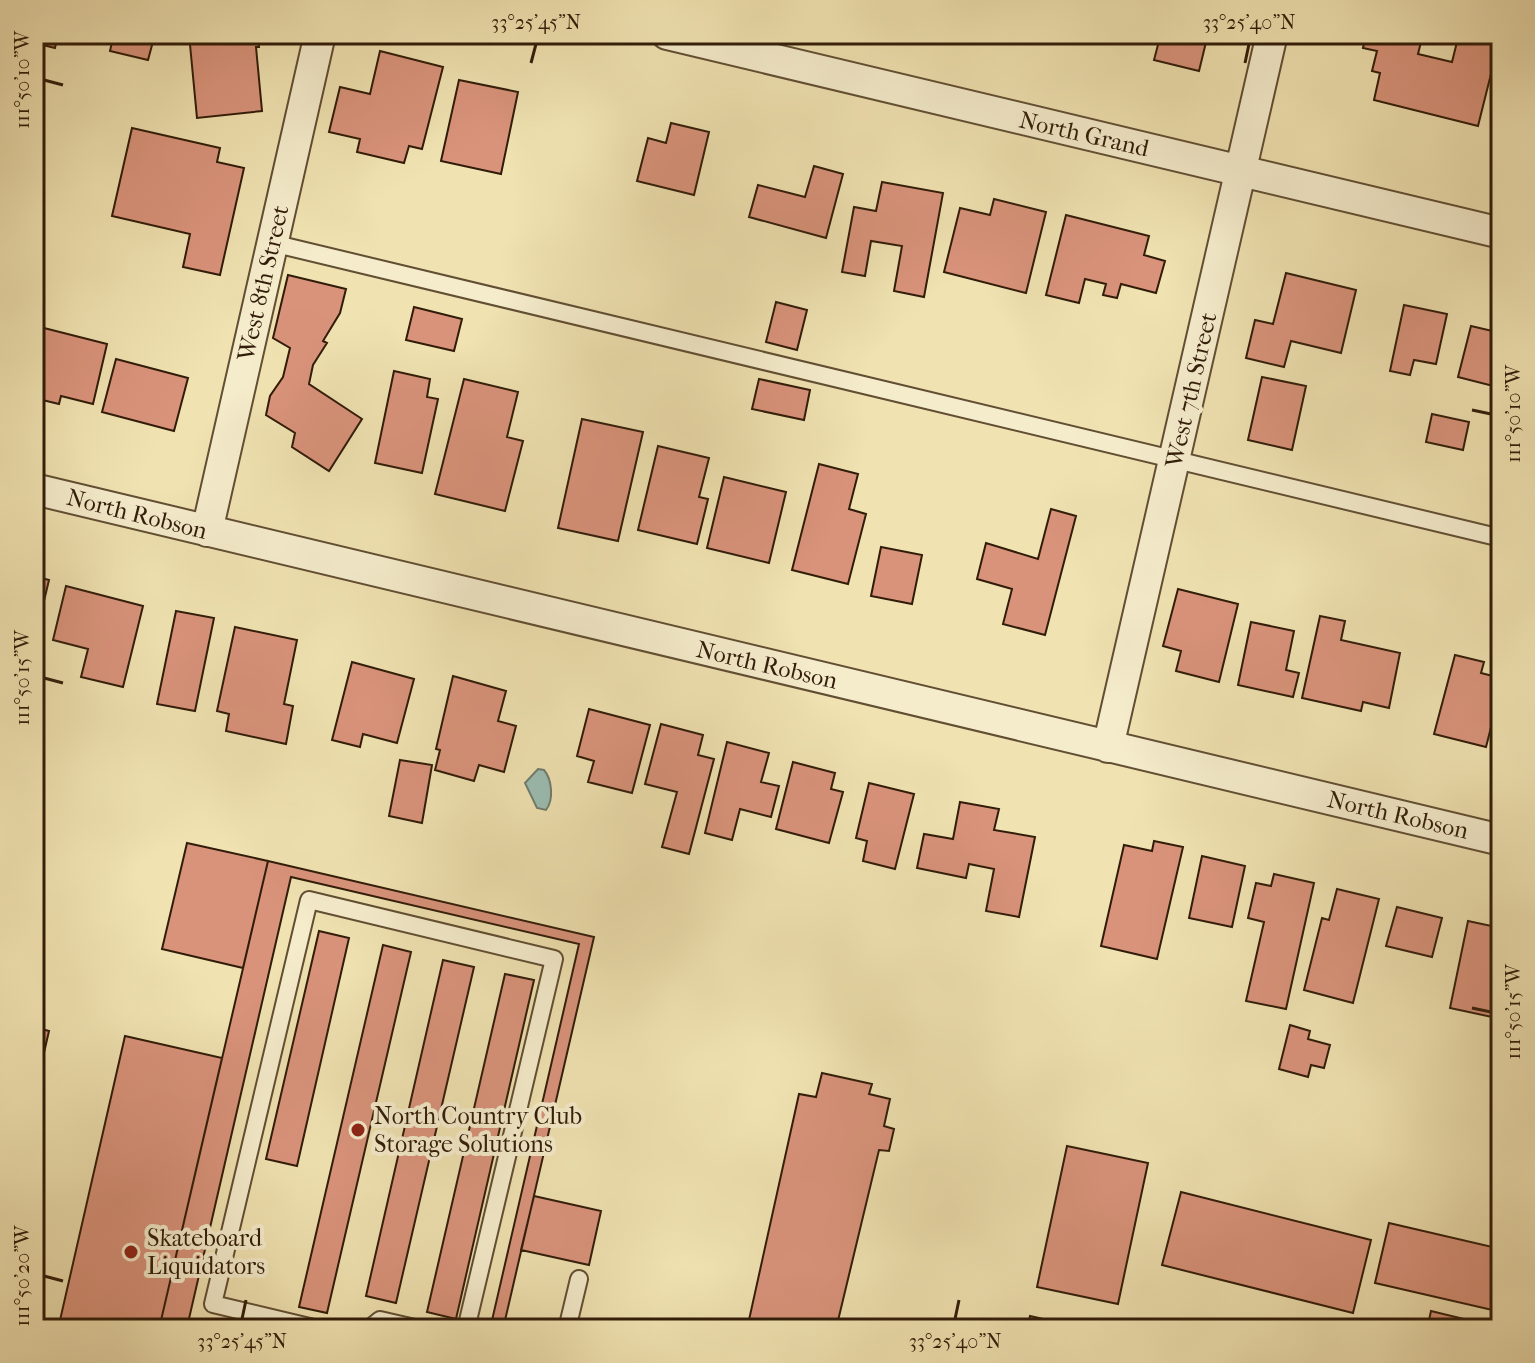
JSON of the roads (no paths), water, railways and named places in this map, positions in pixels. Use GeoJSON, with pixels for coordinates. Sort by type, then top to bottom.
{"type":"FeatureCollection","features":[{"type":"Feature","properties":{"kind":"street","name":"West 8th Street"},"geometry":{"type":"LineString","coordinates":[[207,531],[320,34]]}},
{"type":"Feature","properties":{"kind":"street","name":"North Grand"},"geometry":{"type":"LineString","coordinates":[[667,34],[1501,233]]}},
{"type":"Feature","properties":{"kind":"street","name":"West 7th Street"},"geometry":{"type":"LineString","coordinates":[[1108,747],[1272,34]]}},
{"type":"Feature","properties":{"kind":"street","name":"North Robson"},"geometry":{"type":"LineString","coordinates":[[34,489],[1501,840]]}},
{"type":"Feature","properties":{"kind":"lane"},"geometry":{"type":"LineString","coordinates":[[272,243],[1501,538]]}},
{"type":"Feature","properties":{"kind":"lane"},"geometry":{"type":"LineString","coordinates":[[318,1329],[213,1304],[309,900],[554,959],[466,1329]]}},
{"type":"Feature","properties":{"kind":"lane"},"geometry":{"type":"LineString","coordinates":[[567,1329],[579,1279]]}},
{"type":"Feature","properties":{"kind":"lane"},"geometry":{"type":"LineString","coordinates":[[369,1329],[380,1320],[419,1329]]}},
{"type":"Feature","properties":{"kind":"water"},"geometry":{"type":"Polygon","coordinates":[[[538,769],[544,770],[550,784],[551,795],[546,810],[537,808],[525,783],[538,769]]]}},
{"type":"Feature","properties":{"kind":"place","name":"North Country Club Storage Solutions"},"geometry":{"type":"Point","coordinates":[358,1130]}},
{"type":"Feature","properties":{"kind":"place","name":"Skateboard Liquidators"},"geometry":{"type":"Point","coordinates":[131,1252]}}]}
